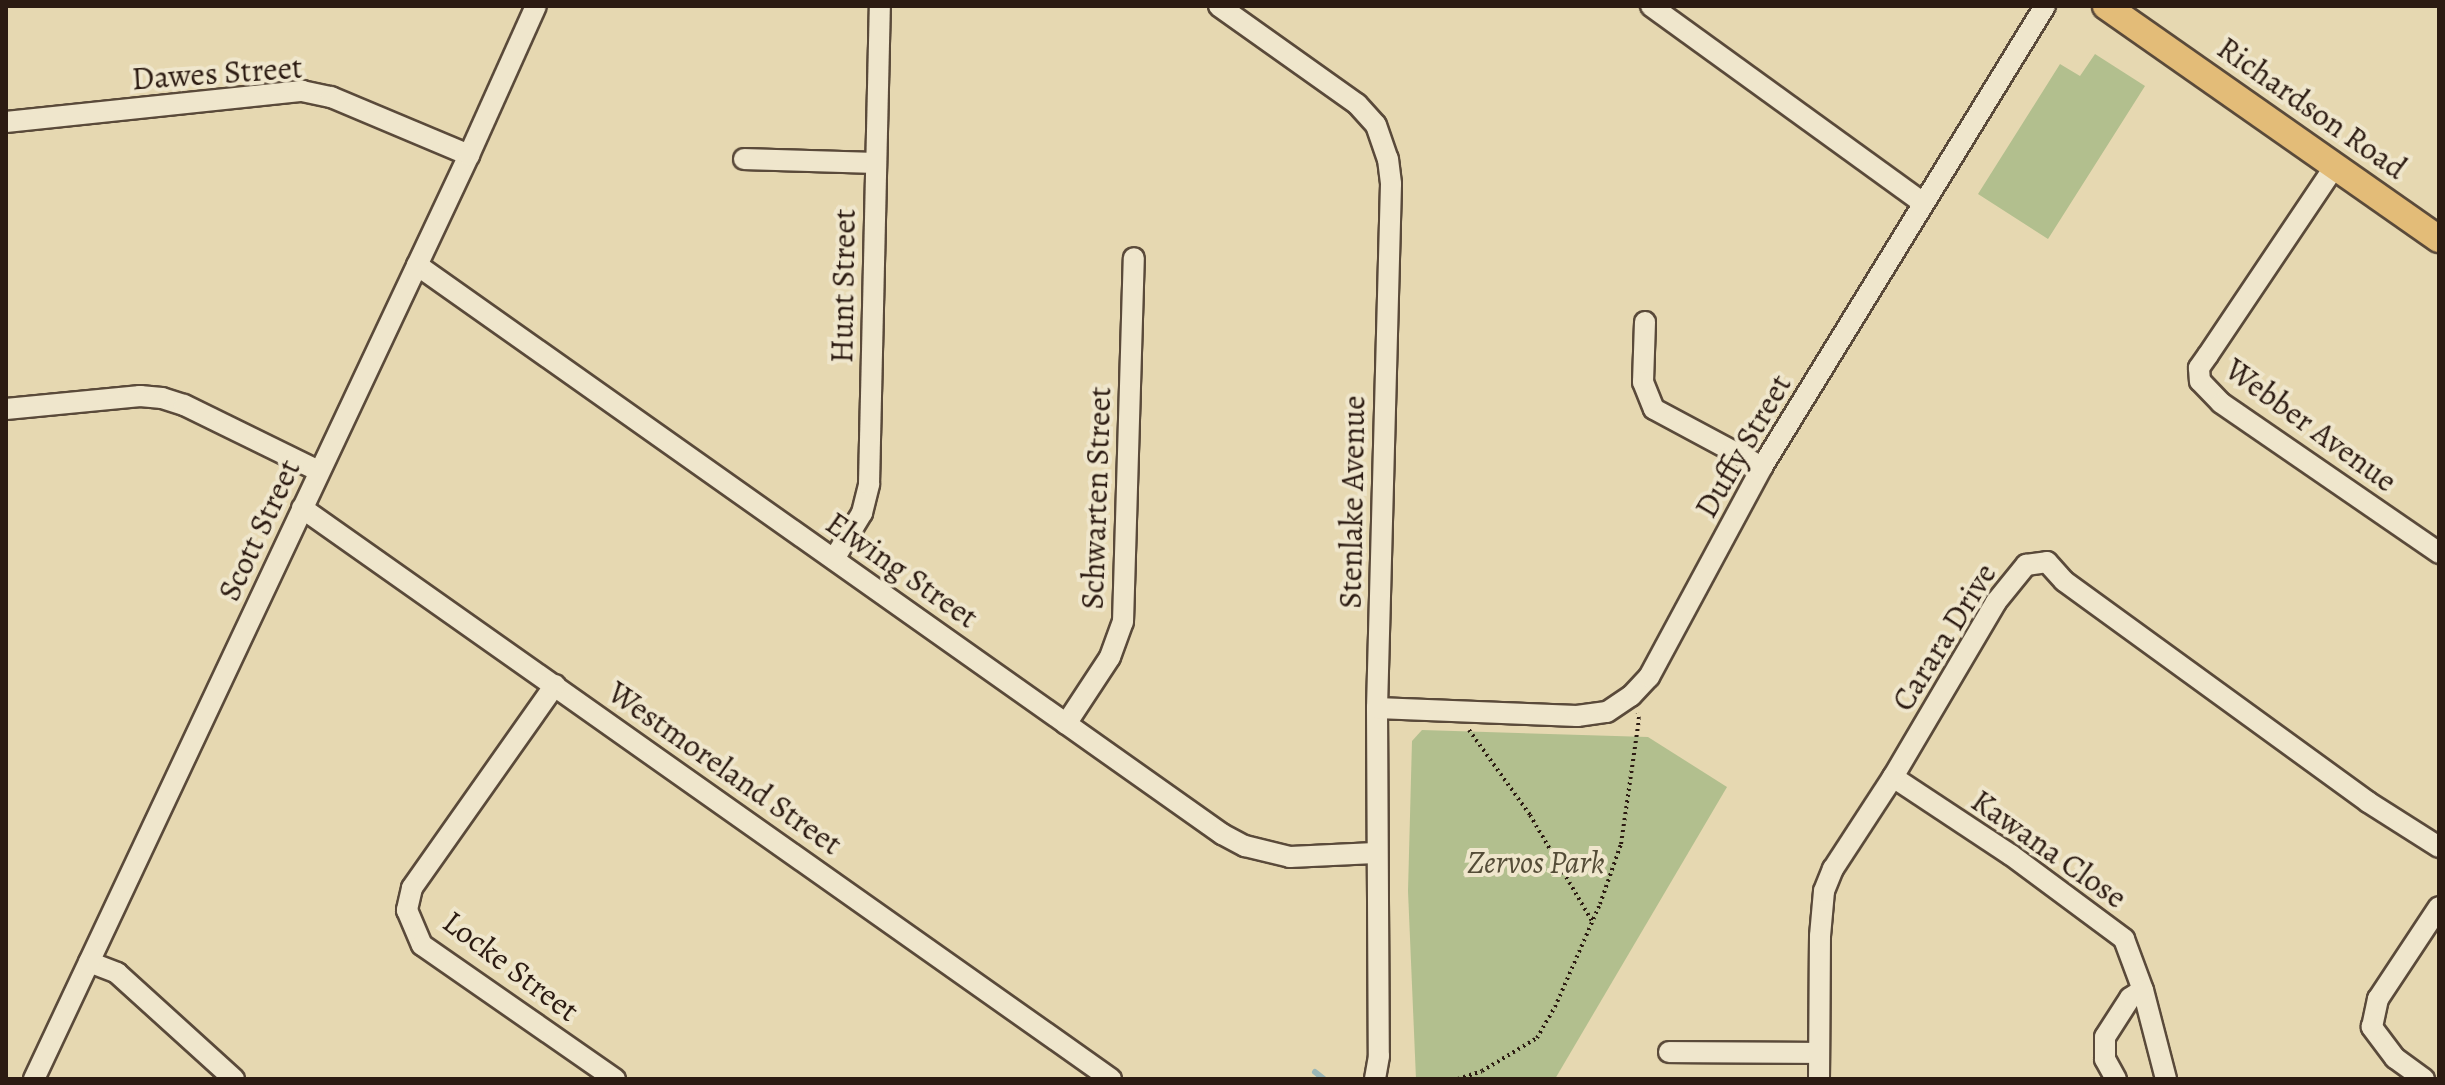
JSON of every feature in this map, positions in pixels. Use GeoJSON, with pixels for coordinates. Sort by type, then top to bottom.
{"type":"FeatureCollection","features":[{"type":"Feature","properties":{"kind":"main road","name":"Richardson Road"},"geometry":{"type":"LineString","coordinates":[[2115,8],[2439,239]]}},
{"type":"Feature","properties":{"kind":"street","name":"Scott Street"},"geometry":{"type":"LineString","coordinates":[[34,1079],[469,155],[536,6]]}},
{"type":"Feature","properties":{"kind":"street","name":"Hunt Street"},"geometry":{"type":"LineString","coordinates":[[834,559],[862,513],[869,484],[880,6]]}},
{"type":"Feature","properties":{"kind":"street","name":"Stenlake Avenue"},"geometry":{"type":"LineString","coordinates":[[1219,6],[1357,104],[1376,125],[1388,159],[1391,184],[1375,853],[1379,1056],[1375,1079]]}},
{"type":"Feature","properties":{"kind":"street"},"geometry":{"type":"LineString","coordinates":[[1651,6],[1923,203]]}},
{"type":"Feature","properties":{"kind":"street","name":"Duffy Street"},"geometry":{"type":"LineString","coordinates":[[1377,708],[1577,716],[1607,712],[1631,696],[1649,677],[1762,467],[2045,6]]}},
{"type":"Feature","properties":{"kind":"street","name":"Dawes Street"},"geometry":{"type":"LineString","coordinates":[[6,122],[302,91],[331,97],[469,155]]}},
{"type":"Feature","properties":{"kind":"street"},"geometry":{"type":"LineString","coordinates":[[744,159],[875,163]]}},
{"type":"Feature","properties":{"kind":"street","name":"Webber Avenue"},"geometry":{"type":"LineString","coordinates":[[2335,166],[2199,368],[2200,381],[2221,403],[2439,553]]}},
{"type":"Feature","properties":{"kind":"street","name":"Schwarten Street"},"geometry":{"type":"LineString","coordinates":[[1066,724],[1110,657],[1123,622],[1134,258]]}},
{"type":"Feature","properties":{"kind":"street","name":"Elwing Street"},"geometry":{"type":"LineString","coordinates":[[417,265],[1222,834],[1245,846],[1290,857],[1375,853]]}},
{"type":"Feature","properties":{"kind":"street"},"geometry":{"type":"LineString","coordinates":[[1645,322],[1643,382],[1654,409],[1762,467]]}},
{"type":"Feature","properties":{"kind":"street"},"geometry":{"type":"LineString","coordinates":[[6,409],[140,396],[162,398],[319,471]]}},
{"type":"Feature","properties":{"kind":"street","name":"Westmoreland Street"},"geometry":{"type":"LineString","coordinates":[[302,508],[1111,1079]]}},
{"type":"Feature","properties":{"kind":"street","name":"Carara Drive"},"geometry":{"type":"LineString","coordinates":[[1819,1079],[1824,891],[1833,869],[1893,777],[1996,602],[2026,565],[2047,562],[2076,591],[2368,802],[2439,847]]}},
{"type":"Feature","properties":{"kind":"street","name":"Locke Street"},"geometry":{"type":"LineString","coordinates":[[555,685],[412,888],[407,910],[422,945],[615,1079]]}},
{"type":"Feature","properties":{"kind":"street","name":"Kawana Close"},"geometry":{"type":"LineString","coordinates":[[1893,777],[2011,855],[2124,939],[2143,990],[2166,1079]]}},
{"type":"Feature","properties":{"kind":"street"},"geometry":{"type":"LineString","coordinates":[[2424,1079],[2395,1058],[2372,1027],[2378,999],[2439,907]]}},
{"type":"Feature","properties":{"kind":"street"},"geometry":{"type":"LineString","coordinates":[[89,962],[117,973],[234,1079]]}},
{"type":"Feature","properties":{"kind":"street"},"geometry":{"type":"LineString","coordinates":[[2116,1079],[2105,1059],[2105,1037],[2130,998],[2143,990]]}},
{"type":"Feature","properties":{"kind":"street"},"geometry":{"type":"LineString","coordinates":[[1669,1052],[1819,1053]]}},
{"type":"Feature","properties":{"kind":"path"},"geometry":{"type":"LineString","coordinates":[[1458,1079],[1482,1071],[1537,1038],[1555,1007],[1621,844],[1639,719],[1631,696]]}},
{"type":"Feature","properties":{"kind":"path"},"geometry":{"type":"LineString","coordinates":[[1457,712],[1530,815],[1592,921]]}},
{"type":"Feature","properties":{"kind":"green space"},"geometry":{"type":"Polygon","coordinates":[[[2095,54],[2145,86],[2048,239],[1978,194],[2060,64],[2080,76],[2095,54]]]}},
{"type":"Feature","properties":{"kind":"green space","name":"Zervos Park"},"geometry":{"type":"Polygon","coordinates":[[[1422,730],[1648,737],[1727,787],[1555,1079],[1416,1079],[1408,891],[1412,741],[1422,730]]]}},
{"type":"Feature","properties":{"kind":"waterway"},"geometry":{"type":"LineString","coordinates":[[1315,1072],[1324,1079]]}}]}
